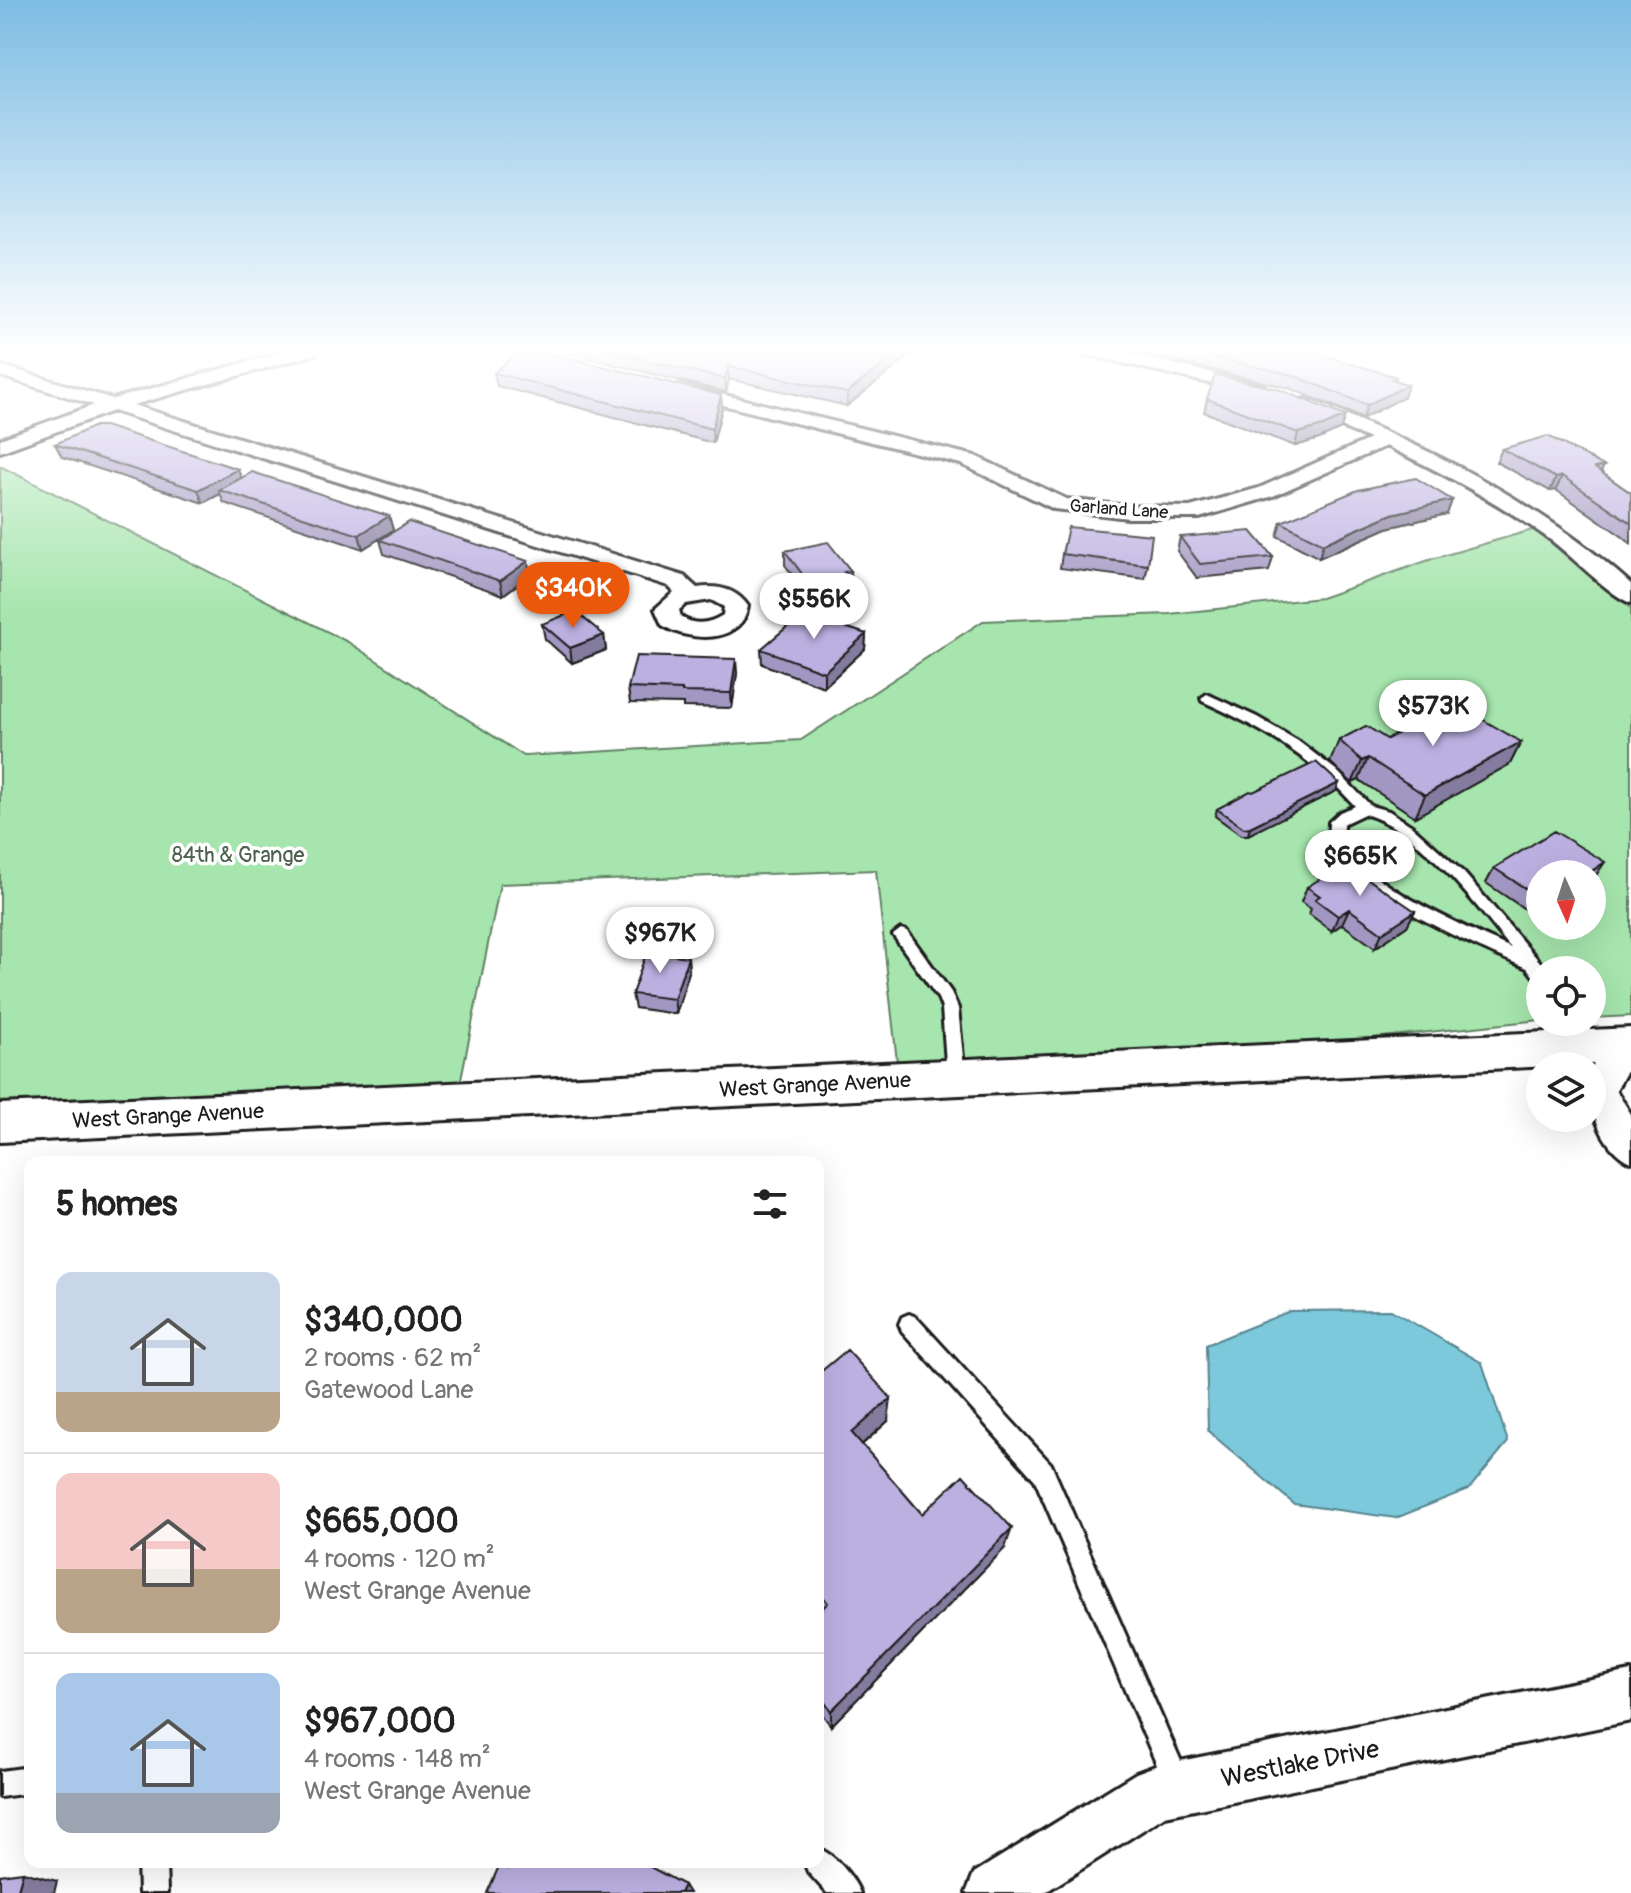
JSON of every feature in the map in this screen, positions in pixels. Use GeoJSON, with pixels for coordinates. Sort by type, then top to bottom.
{"type":"FeatureCollection","features":[{"type":"Feature","properties":{"kind":"street"},"geometry":{"type":"LineString","coordinates":[[0,446],[21,438]]}},
{"type":"Feature","properties":{"kind":"street"},"geometry":{"type":"LineString","coordinates":[[220,438],[676,581],[690,594]]}},
{"type":"Feature","properties":{"kind":"street","name":"Garland Lane"},"geometry":{"type":"LineString","coordinates":[[881,438],[968,460],[1061,505],[1128,512],[1191,513],[1266,492],[1388,438]]}},
{"type":"Feature","properties":{"kind":"street"},"geometry":{"type":"LineString","coordinates":[[1390,438],[1529,514],[1610,576],[1631,596]]}},
{"type":"Feature","properties":{"kind":"street"},"geometry":{"type":"LineString","coordinates":[[1611,1042],[1597,1091],[1631,1146]]}},
{"type":"Feature","properties":{"kind":"street","name":"West Grange Avenue"},"geometry":{"type":"LineString","coordinates":[[0,1123],[1611,1042]]}},
{"type":"Feature","properties":{"kind":"street","name":"Westlake Drive"},"geometry":{"type":"LineString","coordinates":[[1023,1885],[1155,1792],[1631,1696]]}},
{"type":"Feature","properties":{"kind":"lane"},"geometry":{"type":"LineString","coordinates":[[1207,698],[1256,720],[1313,757],[1336,774],[1366,809],[1387,816],[1406,828],[1456,874],[1526,956]]}},
{"type":"Feature","properties":{"kind":"lane"},"geometry":{"type":"LineString","coordinates":[[1366,809],[1344,815],[1336,822],[1337,845],[1354,867],[1422,911],[1526,963]]}},
{"type":"Feature","properties":{"kind":"lane"},"geometry":{"type":"LineString","coordinates":[[901,935],[945,996],[950,1008],[956,1077]]}},
{"type":"Feature","properties":{"kind":"lane"},"geometry":{"type":"LineString","coordinates":[[909,1324],[1043,1472],[1179,1787]]}},
{"type":"Feature","properties":{"kind":"lane"},"geometry":{"type":"LineString","coordinates":[[0,1784],[24,1781]]}},
{"type":"Feature","properties":{"kind":"lane"},"geometry":{"type":"LineString","coordinates":[[152,1868],[153,1893]]}},
{"type":"Feature","properties":{"kind":"lane"},"geometry":{"type":"LineString","coordinates":[[823,1868],[846,1893]]}},
{"type":"Feature","properties":{"kind":"green space","name":"84th & Grange"},"geometry":{"type":"Polygon","coordinates":[[[0,466],[348,642],[524,756],[801,740],[983,621],[1169,614],[1321,598],[1432,559],[1539,528],[1605,582],[1631,608],[1631,1016],[1606,1017],[1606,956],[1526,956],[1526,1022],[1327,1043],[897,1062],[876,870],[500,884],[460,1084],[0,1105],[0,466]]]}},
{"type":"Feature","properties":{"kind":"water"},"geometry":{"type":"Polygon","coordinates":[[[1391,1310],[1482,1363],[1508,1442],[1469,1489],[1396,1518],[1294,1504],[1208,1431],[1206,1345],[1290,1311],[1391,1310]]]}},
{"type":"Feature","properties":{"kind":"building"},"geometry":{"type":"Polygon","coordinates":[[[68,438],[143,438],[238,469],[198,490],[55,444],[68,438]]]}},
{"type":"Feature","properties":{"kind":"building"},"geometry":{"type":"Polygon","coordinates":[[[1540,438],[1552,438],[1604,466],[1595,468],[1631,493],[1631,523],[1562,476],[1556,478],[1502,449],[1540,438]]]}},
{"type":"Feature","properties":{"kind":"building"},"geometry":{"type":"Polygon","coordinates":[[[252,472],[389,516],[359,535],[219,490],[252,472]]]}},
{"type":"Feature","properties":{"kind":"building"},"geometry":{"type":"Polygon","coordinates":[[[1416,478],[1452,500],[1392,514],[1323,544],[1281,522],[1358,490],[1416,478]]]}},
{"type":"Feature","properties":{"kind":"building"},"geometry":{"type":"Polygon","coordinates":[[[409,522],[528,561],[500,581],[380,540],[409,522]]]}},
{"type":"Feature","properties":{"kind":"building"},"geometry":{"type":"Polygon","coordinates":[[[1068,527],[1152,535],[1148,565],[1062,554],[1068,527]]]}},
{"type":"Feature","properties":{"kind":"building"},"geometry":{"type":"Polygon","coordinates":[[[1251,531],[1273,557],[1200,564],[1180,537],[1251,531]]]}},
{"type":"Feature","properties":{"kind":"building"},"geometry":{"type":"Polygon","coordinates":[[[828,542],[851,571],[844,572],[852,583],[815,591],[785,551],[828,542]]]}},
{"type":"Feature","properties":{"kind":"building"},"geometry":{"type":"Polygon","coordinates":[[[575,611],[604,635],[570,648],[542,624],[575,611]]]}},
{"type":"Feature","properties":{"kind":"building"},"geometry":{"type":"Polygon","coordinates":[[[806,611],[866,634],[824,672],[761,649],[806,611]]]}},
{"type":"Feature","properties":{"kind":"building"},"geometry":{"type":"Polygon","coordinates":[[[636,656],[736,659],[731,693],[628,688],[636,656]]]}},
{"type":"Feature","properties":{"kind":"building"},"geometry":{"type":"Polygon","coordinates":[[[1456,704],[1521,742],[1425,795],[1368,758],[1362,761],[1339,740],[1366,726],[1387,739],[1456,704]]]}},
{"type":"Feature","properties":{"kind":"building"},"geometry":{"type":"Polygon","coordinates":[[[1316,762],[1339,783],[1250,827],[1244,828],[1217,809],[1250,791],[1316,762]]]}},
{"type":"Feature","properties":{"kind":"building"},"geometry":{"type":"Polygon","coordinates":[[[1554,831],[1602,860],[1526,860],[1526,889],[1494,868],[1554,831]]]}},
{"type":"Feature","properties":{"kind":"building"},"geometry":{"type":"Polygon","coordinates":[[[1341,866],[1349,866],[1415,911],[1382,933],[1349,909],[1338,916],[1315,899],[1320,896],[1307,887],[1341,866]]]}},
{"type":"Feature","properties":{"kind":"building"},"geometry":{"type":"Polygon","coordinates":[[[647,951],[688,957],[674,999],[632,994],[647,951]]]}},
{"type":"Feature","properties":{"kind":"building"},"geometry":{"type":"Polygon","coordinates":[[[847,1350],[891,1398],[852,1433],[922,1514],[963,1475],[1012,1528],[831,1711],[824,1701],[824,1607],[828,1603],[824,1598],[824,1369],[847,1350]]]}},
{"type":"Feature","properties":{"kind":"building"},"geometry":{"type":"Polygon","coordinates":[[[498,1868],[652,1868],[684,1885],[680,1893],[487,1893],[498,1868]]]}},
{"type":"Feature","properties":{"kind":"building"},"geometry":{"type":"Polygon","coordinates":[[[23,1872],[17,1893],[0,1893],[0,1875],[23,1872]]]}}]}
